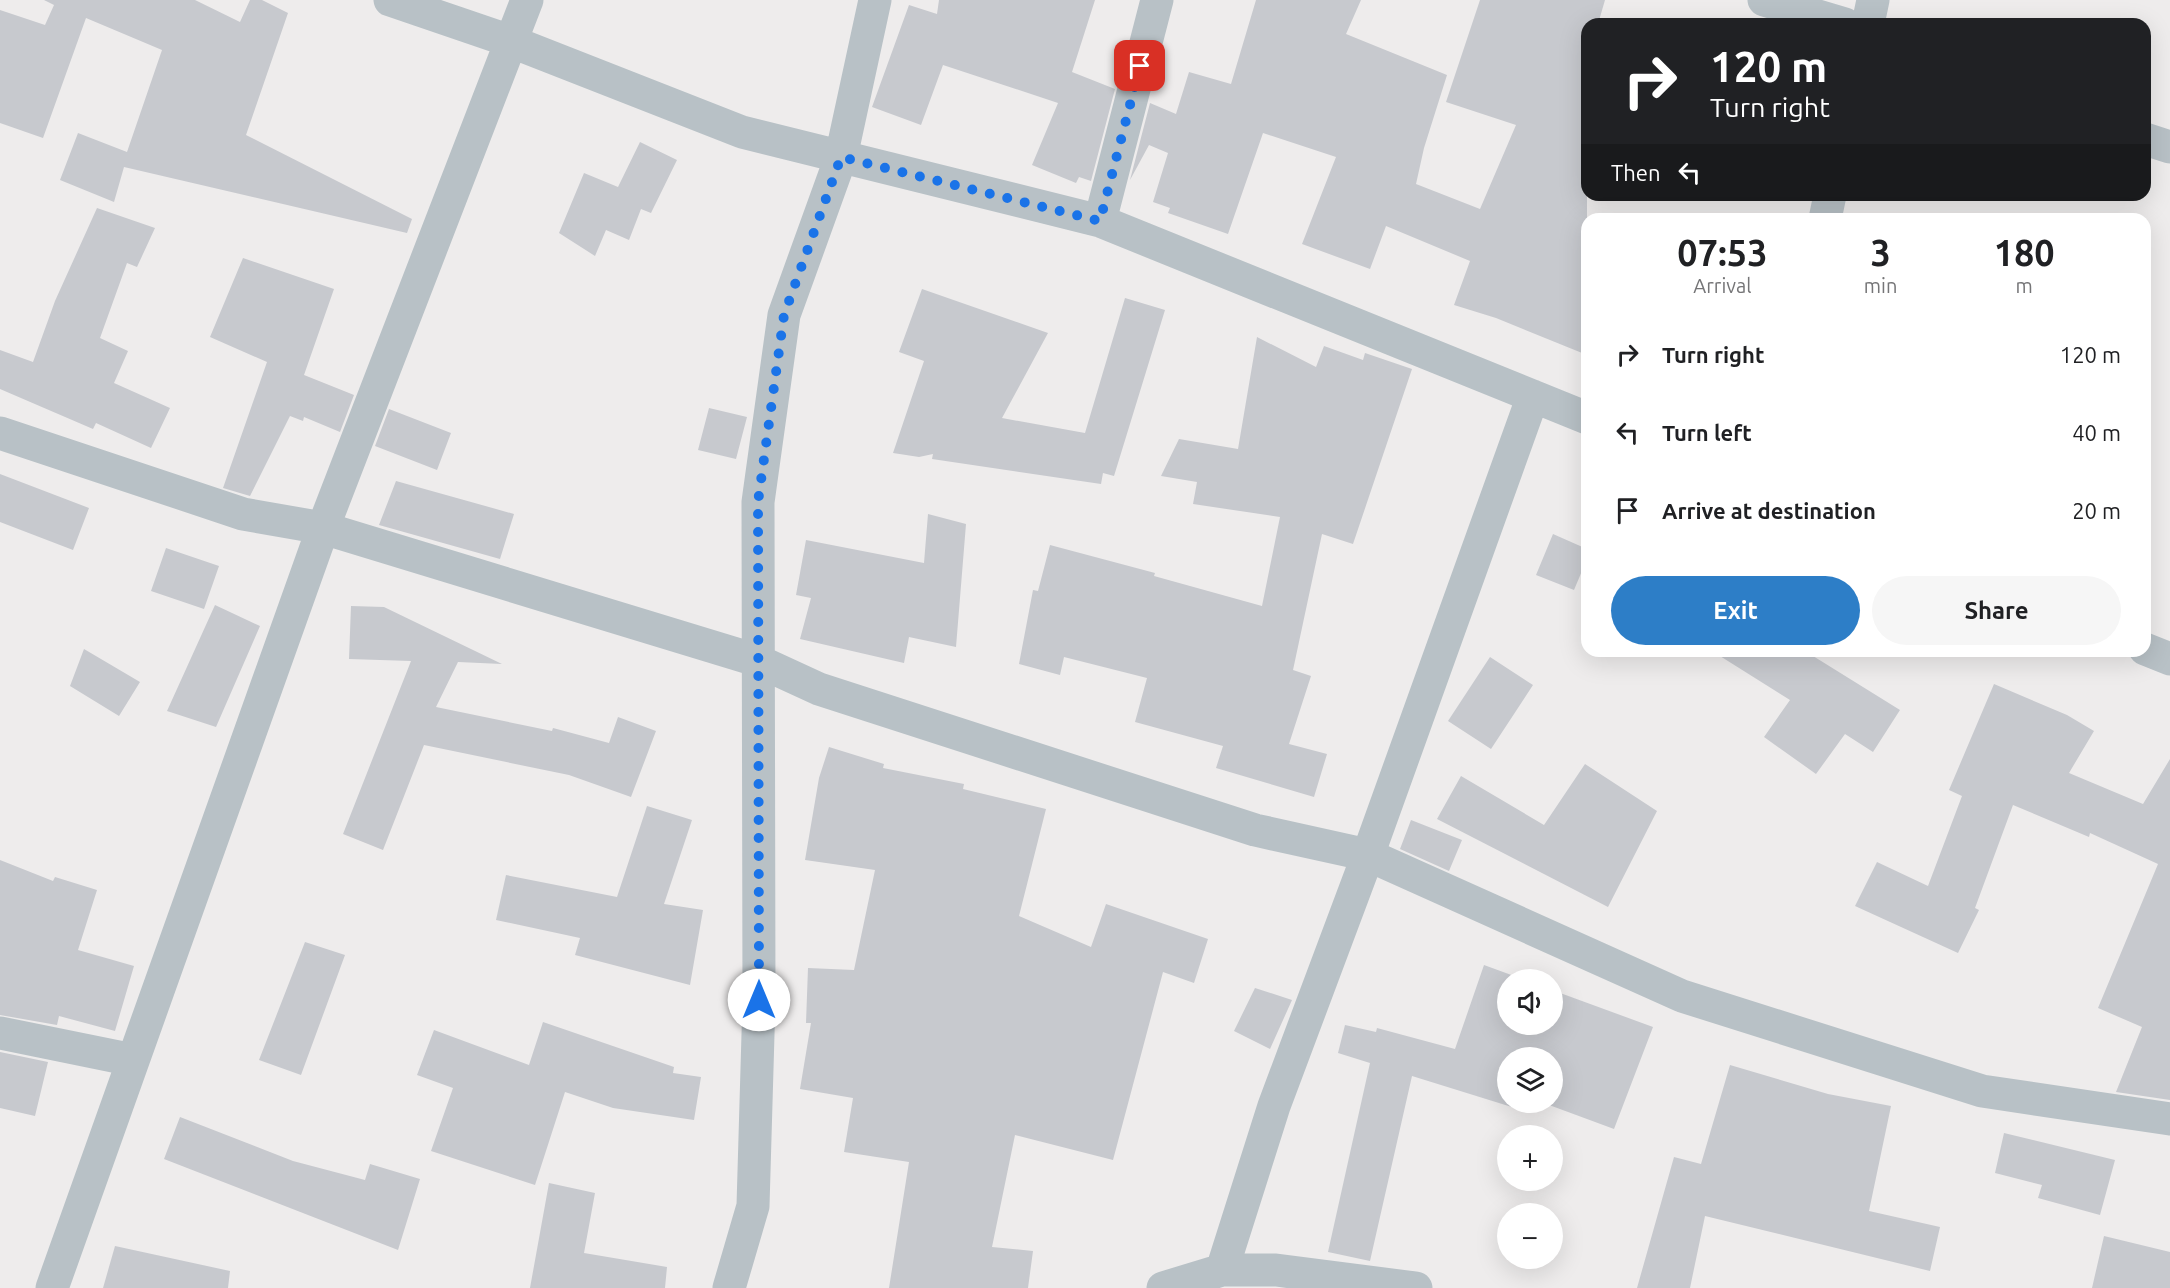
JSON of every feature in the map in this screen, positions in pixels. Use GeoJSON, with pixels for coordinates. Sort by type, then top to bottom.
{"type":"FeatureCollection","features":[{"type":"Feature","properties":{"kind":"street"},"geometry":{"type":"LineString","coordinates":[[390,0],[510,41],[742,132],[1100,221],[1581,415]]}},
{"type":"Feature","properties":{"kind":"street"},"geometry":{"type":"LineString","coordinates":[[52,1288],[323,528],[527,0]]}},
{"type":"Feature","properties":{"kind":"street"},"geometry":{"type":"LineString","coordinates":[[729,1288],[753,1206],[759,1000],[756,660],[758,502],[784,315],[841,157],[875,0]]}},
{"type":"Feature","properties":{"kind":"street"},"geometry":{"type":"LineString","coordinates":[[1100,221],[1157,0]]}},
{"type":"Feature","properties":{"kind":"street"},"geometry":{"type":"LineString","coordinates":[[1764,0],[1825,18]]}},
{"type":"Feature","properties":{"kind":"street"},"geometry":{"type":"LineString","coordinates":[[1869,18],[1873,0]]}},
{"type":"Feature","properties":{"kind":"street"},"geometry":{"type":"LineString","coordinates":[[2151,141],[2170,147]]}},
{"type":"Feature","properties":{"kind":"street"},"geometry":{"type":"LineString","coordinates":[[1222,1270],[1274,1106],[1368,855],[1533,396]]}},
{"type":"Feature","properties":{"kind":"street"},"geometry":{"type":"LineString","coordinates":[[0,434],[243,514],[323,528],[756,660],[819,689],[1255,830],[1368,855],[1682,996],[1982,1091],[2170,1119]]}},
{"type":"Feature","properties":{"kind":"street"},"geometry":{"type":"LineString","coordinates":[[2151,651],[2170,659]]}},
{"type":"Feature","properties":{"kind":"street"},"geometry":{"type":"LineString","coordinates":[[0,1033],[133,1060]]}},
{"type":"Feature","properties":{"kind":"street"},"geometry":{"type":"LineString","coordinates":[[1163,1288],[1222,1270],[1276,1270],[1416,1288]]}},
{"type":"Feature","properties":{"kind":"building"},"geometry":{"type":"Polygon","coordinates":[[[44,0],[195,0],[240,22],[250,0],[262,0],[288,13],[246,135],[412,219],[407,233],[124,167],[114,202],[60,180],[78,133],[127,152],[162,50],[86,18],[43,138],[0,123],[0,10],[45,25],[54,5],[44,0]]]}},
{"type":"Feature","properties":{"kind":"building"},"geometry":{"type":"Polygon","coordinates":[[[939,0],[1095,0],[1072,72],[1115,89],[1091,181],[1079,177],[1076,183],[1032,165],[1058,103],[943,65],[921,125],[872,107],[909,5],[937,14],[939,0]]]}},
{"type":"Feature","properties":{"kind":"building"},"geometry":{"type":"Polygon","coordinates":[[[1256,0],[1361,0],[1346,34],[1447,75],[1424,148],[1416,184],[1480,209],[1516,125],[1446,102],[1480,0],[1605,0],[1600,18],[1581,18],[1581,201],[1587,201],[1587,213],[1581,213],[1581,353],[1496,318],[1454,305],[1470,261],[1386,226],[1370,269],[1302,244],[1336,157],[1263,133],[1228,234],[1168,213],[1170,208],[1153,202],[1168,153],[1149,145],[1130,180],[1150,103],[1176,114],[1189,72],[1231,84],[1256,0]]]}},
{"type":"Feature","properties":{"kind":"building"},"geometry":{"type":"Polygon","coordinates":[[[640,142],[677,160],[651,213],[641,209],[629,240],[606,230],[595,256],[559,233],[584,173],[618,187],[640,142]]]}},
{"type":"Feature","properties":{"kind":"building"},"geometry":{"type":"Polygon","coordinates":[[[97,208],[155,228],[137,267],[127,263],[100,338],[128,351],[114,383],[170,408],[151,448],[96,423],[93,429],[0,389],[0,350],[33,362],[55,301],[97,208]]]}},
{"type":"Feature","properties":{"kind":"building"},"geometry":{"type":"Polygon","coordinates":[[[243,258],[334,289],[304,375],[354,395],[340,432],[304,417],[303,421],[290,416],[250,496],[223,488],[267,362],[210,337],[243,258]]]}},
{"type":"Feature","properties":{"kind":"building"},"geometry":{"type":"Polygon","coordinates":[[[922,289],[1048,333],[1002,418],[1085,433],[1125,298],[1165,310],[1114,476],[1103,473],[1101,484],[932,459],[933,454],[919,457],[893,453],[924,361],[899,352],[922,289]]]}},
{"type":"Feature","properties":{"kind":"building"},"geometry":{"type":"Polygon","coordinates":[[[1257,337],[1316,367],[1324,346],[1363,360],[1365,353],[1412,369],[1353,544],[1322,534],[1293,670],[1311,676],[1289,744],[1327,754],[1314,797],[1216,768],[1223,746],[1135,722],[1147,678],[1064,657],[1060,675],[1019,664],[1033,590],[1038,591],[1050,545],[1155,573],[1154,576],[1262,606],[1280,517],[1193,504],[1197,482],[1161,476],[1179,439],[1238,449],[1257,337]]]}},
{"type":"Feature","properties":{"kind":"building"},"geometry":{"type":"Polygon","coordinates":[[[709,408],[747,417],[736,459],[698,450],[709,408]]]}},
{"type":"Feature","properties":{"kind":"building"},"geometry":{"type":"Polygon","coordinates":[[[389,409],[451,433],[437,470],[375,446],[389,409]]]}},
{"type":"Feature","properties":{"kind":"building"},"geometry":{"type":"Polygon","coordinates":[[[0,474],[89,508],[73,550],[0,522],[0,474]]]}},
{"type":"Feature","properties":{"kind":"building"},"geometry":{"type":"Polygon","coordinates":[[[396,481],[514,514],[500,559],[379,525],[396,481]]]}},
{"type":"Feature","properties":{"kind":"building"},"geometry":{"type":"Polygon","coordinates":[[[928,514],[966,524],[956,647],[909,637],[904,663],[800,639],[811,598],[796,595],[806,540],[924,563],[928,514]]]}},
{"type":"Feature","properties":{"kind":"building"},"geometry":{"type":"Polygon","coordinates":[[[1553,534],[1581,546],[1581,573],[1574,590],[1536,575],[1553,534]]]}},
{"type":"Feature","properties":{"kind":"building"},"geometry":{"type":"Polygon","coordinates":[[[166,548],[219,566],[204,609],[151,591],[166,548]]]}},
{"type":"Feature","properties":{"kind":"building"},"geometry":{"type":"Polygon","coordinates":[[[215,605],[260,626],[216,727],[167,711],[215,605]]]}},
{"type":"Feature","properties":{"kind":"building"},"geometry":{"type":"Polygon","coordinates":[[[351,606],[384,607],[502,664],[458,662],[436,707],[552,731],[553,728],[609,743],[618,717],[656,731],[631,797],[569,775],[424,745],[383,850],[343,834],[411,661],[349,659],[351,606]]]}},
{"type":"Feature","properties":{"kind":"building"},"geometry":{"type":"Polygon","coordinates":[[[84,649],[140,682],[119,716],[70,686],[84,649]]]}},
{"type":"Feature","properties":{"kind":"building"},"geometry":{"type":"Polygon","coordinates":[[[1490,657],[1533,685],[1491,749],[1448,721],[1490,657]]]}},
{"type":"Feature","properties":{"kind":"building"},"geometry":{"type":"Polygon","coordinates":[[[1722,657],[1815,657],[1900,710],[1873,752],[1845,734],[1816,774],[1764,737],[1790,700],[1722,657]]]}},
{"type":"Feature","properties":{"kind":"building"},"geometry":{"type":"Polygon","coordinates":[[[1994,684],[2067,715],[2094,731],[2069,773],[2143,804],[2170,759],[2170,1100],[2116,1092],[2142,1027],[2098,1008],[2158,864],[2090,833],[2089,837],[2013,805],[1975,908],[1979,910],[1958,953],[1855,906],[1877,862],[1928,886],[1962,796],[1949,790],[1994,684]]]}},
{"type":"Feature","properties":{"kind":"building"},"geometry":{"type":"Polygon","coordinates":[[[829,747],[884,764],[883,768],[964,784],[963,789],[1046,809],[1019,916],[1091,947],[1106,904],[1208,939],[1194,983],[1163,972],[1113,1160],[1015,1135],[992,1247],[1033,1251],[1028,1288],[889,1288],[909,1162],[844,1152],[853,1098],[800,1089],[811,1023],[806,1023],[808,968],[854,970],[875,870],[805,860],[819,778],[829,747]]]}},
{"type":"Feature","properties":{"kind":"building"},"geometry":{"type":"Polygon","coordinates":[[[1585,764],[1657,811],[1608,907],[1437,819],[1461,776],[1544,825],[1585,764]]]}},
{"type":"Feature","properties":{"kind":"building"},"geometry":{"type":"Polygon","coordinates":[[[647,806],[692,820],[664,904],[703,910],[690,985],[575,955],[580,938],[496,920],[506,875],[617,897],[647,806]]]}},
{"type":"Feature","properties":{"kind":"building"},"geometry":{"type":"Polygon","coordinates":[[[1411,820],[1462,840],[1449,871],[1400,849],[1411,820]]]}},
{"type":"Feature","properties":{"kind":"building"},"geometry":{"type":"Polygon","coordinates":[[[0,860],[53,881],[55,877],[97,890],[78,950],[134,966],[115,1031],[59,1016],[57,1025],[0,1015],[0,860]]]}},
{"type":"Feature","properties":{"kind":"building"},"geometry":{"type":"Polygon","coordinates":[[[305,942],[345,955],[301,1075],[259,1060],[305,942]]]}},
{"type":"Feature","properties":{"kind":"building"},"geometry":{"type":"Polygon","coordinates":[[[1484,965],[1497,970],[1497,1035],[1563,1035],[1563,994],[1653,1027],[1614,1129],[1563,1110],[1563,1047],[1497,1047],[1497,1102],[1412,1076],[1370,1261],[1328,1252],[1370,1063],[1338,1053],[1345,1025],[1376,1032],[1377,1028],[1455,1049],[1484,965]]]}},
{"type":"Feature","properties":{"kind":"building"},"geometry":{"type":"Polygon","coordinates":[[[1255,988],[1292,1000],[1270,1049],[1234,1031],[1255,988]]]}},
{"type":"Feature","properties":{"kind":"building"},"geometry":{"type":"Polygon","coordinates":[[[543,1022],[674,1067],[673,1073],[701,1077],[694,1120],[613,1108],[565,1092],[535,1185],[431,1151],[453,1088],[417,1075],[434,1030],[529,1065],[543,1022]]]}},
{"type":"Feature","properties":{"kind":"building"},"geometry":{"type":"Polygon","coordinates":[[[0,1052],[48,1062],[35,1116],[0,1108],[0,1052]]]}},
{"type":"Feature","properties":{"kind":"building"},"geometry":{"type":"Polygon","coordinates":[[[1730,1065],[1828,1094],[1891,1106],[1869,1211],[1940,1227],[1930,1271],[1705,1216],[1690,1288],[1637,1288],[1674,1157],[1701,1164],[1730,1065]]]}},
{"type":"Feature","properties":{"kind":"building"},"geometry":{"type":"Polygon","coordinates":[[[180,1117],[293,1161],[365,1180],[370,1164],[420,1179],[398,1250],[164,1159],[180,1117]]]}},
{"type":"Feature","properties":{"kind":"building"},"geometry":{"type":"Polygon","coordinates":[[[2004,1133],[2115,1160],[2100,1215],[2038,1198],[2042,1185],[1995,1173],[2004,1133]]]}},
{"type":"Feature","properties":{"kind":"building"},"geometry":{"type":"Polygon","coordinates":[[[549,1183],[595,1193],[584,1253],[667,1267],[665,1288],[530,1288],[549,1183]]]}},
{"type":"Feature","properties":{"kind":"building"},"geometry":{"type":"Polygon","coordinates":[[[2104,1236],[2170,1252],[2170,1288],[2092,1288],[2104,1236]]]}},
{"type":"Feature","properties":{"kind":"building"},"geometry":{"type":"Polygon","coordinates":[[[115,1246],[230,1271],[228,1288],[103,1288],[115,1246]]]}},
{"type":"Feature","properties":{"kind":"route"},"geometry":{"type":"LineString","coordinates":[[759,1000],[756,660],[758,502],[784,315],[841,157],[1100,221],[1140,66]]}}]}
